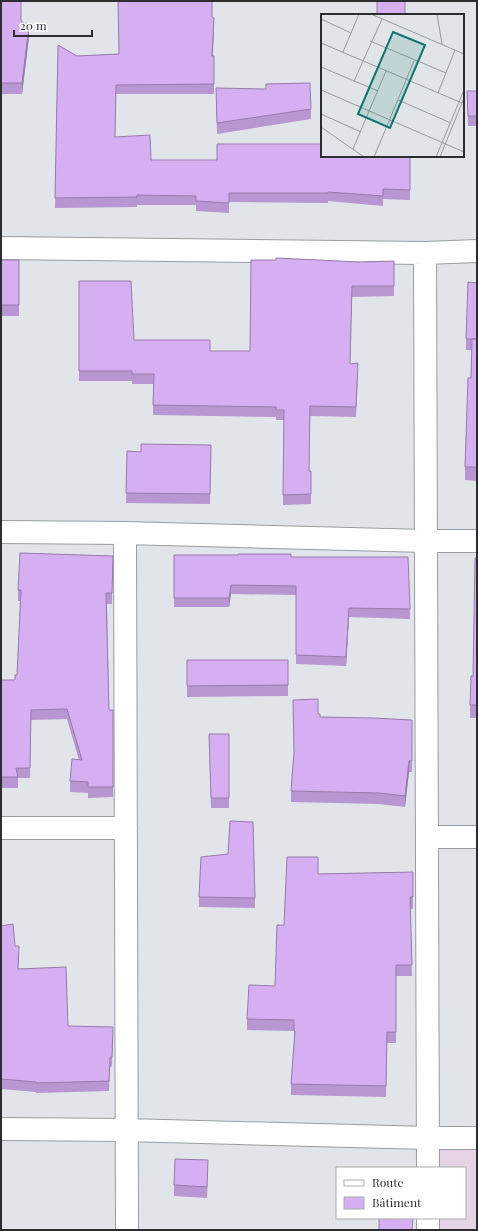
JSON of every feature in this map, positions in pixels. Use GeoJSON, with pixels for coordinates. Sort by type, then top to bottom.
{"type":"FeatureCollection","features":[{"type":"Feature","properties":{"kind":"street"},"geometry":{"type":"LineString","coordinates":[[1,248],[425,253],[477,251]]}},
{"type":"Feature","properties":{"kind":"street"},"geometry":{"type":"LineString","coordinates":[[425,253],[428,1167]]}},
{"type":"Feature","properties":{"kind":"street"},"geometry":{"type":"LineString","coordinates":[[1,532],[125,533],[477,541]]}},
{"type":"Feature","properties":{"kind":"street"},"geometry":{"type":"LineString","coordinates":[[125,533],[127,1230]]}},
{"type":"Feature","properties":{"kind":"street"},"geometry":{"type":"LineString","coordinates":[[1,828],[126,828]]}},
{"type":"Feature","properties":{"kind":"street"},"geometry":{"type":"LineString","coordinates":[[427,837],[477,837]]}},
{"type":"Feature","properties":{"kind":"street"},"geometry":{"type":"LineString","coordinates":[[1,1129],[127,1130],[477,1138]]}},
{"type":"Feature","properties":{"kind":"street"},"geometry":{"type":"LineString","coordinates":[[428,1219],[428,1230]]}},
{"type":"Feature","properties":{"kind":"shaded area"},"geometry":{"type":"Polygon","coordinates":[[[440,1144],[477,1144],[477,1230],[439,1230],[440,1219],[466,1219],[466,1167],[440,1167],[440,1144]]]}},
{"type":"Feature","properties":{"kind":"building"},"geometry":{"type":"Polygon","coordinates":[[[1,1],[21,1],[21,21],[29,26],[22,83],[1,83],[1,1]]]}},
{"type":"Feature","properties":{"kind":"building"},"geometry":{"type":"Polygon","coordinates":[[[118,1],[212,1],[212,17],[214,18],[212,56],[214,56],[214,84],[116,85],[115,137],[150,135],[151,160],[217,160],[217,144],[321,144],[321,157],[410,157],[410,190],[383,189],[383,196],[328,192],[229,193],[229,203],[196,201],[196,196],[137,195],[137,197],[55,198],[58,45],[77,56],[119,54],[118,1]]]}},
{"type":"Feature","properties":{"kind":"building"},"geometry":{"type":"Polygon","coordinates":[[[377,1],[405,1],[405,14],[377,14],[377,1]]]}},
{"type":"Feature","properties":{"kind":"building"},"geometry":{"type":"Polygon","coordinates":[[[310,83],[311,109],[217,123],[216,88],[266,89],[266,84],[310,83]]]}},
{"type":"Feature","properties":{"kind":"building"},"geometry":{"type":"Polygon","coordinates":[[[467,91],[477,91],[477,116],[468,116],[467,91]]]}},
{"type":"Feature","properties":{"kind":"building"},"geometry":{"type":"Polygon","coordinates":[[[276,258],[360,262],[394,261],[394,286],[352,286],[350,364],[358,363],[356,407],[310,406],[309,471],[311,471],[311,494],[283,495],[284,410],[276,410],[276,407],[153,405],[154,374],[132,374],[132,371],[79,371],[79,281],[131,281],[134,340],[210,340],[210,351],[250,351],[251,260],[276,260],[276,258]]]}},
{"type":"Feature","properties":{"kind":"building"},"geometry":{"type":"Polygon","coordinates":[[[1,260],[19,260],[19,305],[1,305],[1,260]]]}},
{"type":"Feature","properties":{"kind":"building"},"geometry":{"type":"Polygon","coordinates":[[[468,282],[477,283],[477,339],[466,339],[468,282]]]}},
{"type":"Feature","properties":{"kind":"building"},"geometry":{"type":"Polygon","coordinates":[[[472,339],[477,339],[477,467],[465,467],[468,378],[471,378],[472,339]]]}},
{"type":"Feature","properties":{"kind":"building"},"geometry":{"type":"Polygon","coordinates":[[[141,444],[211,445],[210,494],[126,493],[127,451],[141,452],[141,444]]]}},
{"type":"Feature","properties":{"kind":"building"},"geometry":{"type":"Polygon","coordinates":[[[20,553],[113,556],[112,593],[106,593],[109,710],[113,710],[113,787],[88,787],[88,782],[70,781],[72,759],[82,760],[67,709],[31,710],[30,768],[16,768],[18,777],[1,777],[1,680],[15,680],[15,675],[17,675],[21,590],[18,590],[20,553]]]}},
{"type":"Feature","properties":{"kind":"building"},"geometry":{"type":"Polygon","coordinates":[[[291,554],[291,557],[408,557],[410,609],[349,608],[346,657],[296,655],[296,586],[231,585],[229,598],[174,598],[174,555],[291,554]]]}},
{"type":"Feature","properties":{"kind":"building"},"geometry":{"type":"Polygon","coordinates":[[[475,558],[477,558],[477,705],[470,705],[471,676],[473,676],[475,558]]]}},
{"type":"Feature","properties":{"kind":"building"},"geometry":{"type":"Polygon","coordinates":[[[187,660],[288,660],[288,685],[187,686],[187,660]]]}},
{"type":"Feature","properties":{"kind":"building"},"geometry":{"type":"Polygon","coordinates":[[[318,699],[318,714],[320,714],[320,717],[412,720],[412,761],[409,761],[405,796],[379,793],[291,791],[294,752],[293,700],[318,699]]]}},
{"type":"Feature","properties":{"kind":"building"},"geometry":{"type":"Polygon","coordinates":[[[209,734],[229,734],[229,798],[211,798],[209,734]]]}},
{"type":"Feature","properties":{"kind":"building"},"geometry":{"type":"Polygon","coordinates":[[[230,821],[253,822],[255,898],[199,897],[201,857],[228,854],[230,821]]]}},
{"type":"Feature","properties":{"kind":"building"},"geometry":{"type":"Polygon","coordinates":[[[287,857],[318,857],[318,874],[413,872],[413,897],[410,897],[412,965],[396,965],[396,1032],[387,1032],[386,1086],[291,1084],[295,1031],[294,1020],[247,1019],[249,985],[275,986],[277,925],[284,925],[287,857]]]}},
{"type":"Feature","properties":{"kind":"building"},"geometry":{"type":"Polygon","coordinates":[[[13,924],[15,946],[19,946],[18,969],[66,967],[68,1026],[113,1027],[112,1057],[110,1057],[109,1081],[36,1083],[1,1079],[1,926],[13,924]]]}},
{"type":"Feature","properties":{"kind":"building"},"geometry":{"type":"Polygon","coordinates":[[[175,1159],[208,1160],[207,1187],[174,1185],[175,1159]]]}},
{"type":"Feature","properties":{"kind":"building"},"geometry":{"type":"Polygon","coordinates":[[[379,1219],[413,1219],[412,1230],[379,1230],[379,1219]]]}}]}
